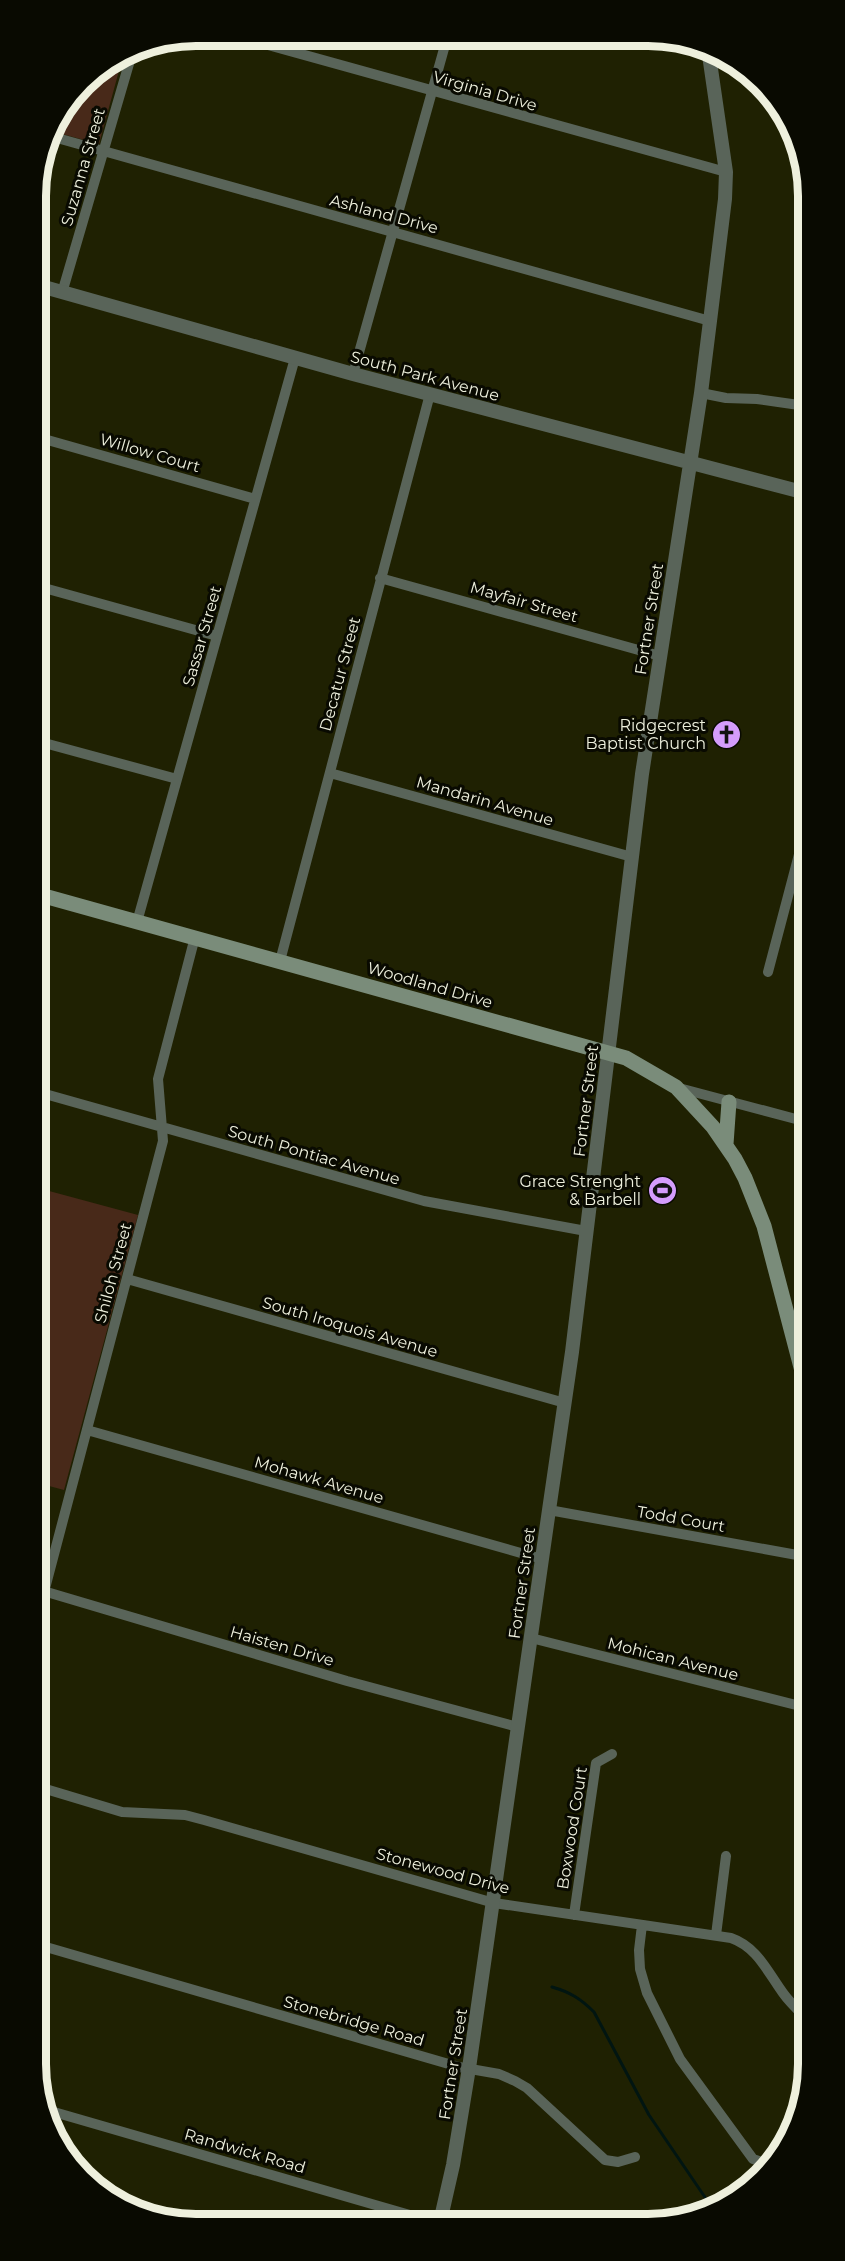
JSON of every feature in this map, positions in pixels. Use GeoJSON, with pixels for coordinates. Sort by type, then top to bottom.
{"type":"FeatureCollection","features":[{"type":"Feature","properties":{"kind":"main road","name":"Woodland Drive"},"geometry":{"type":"LineString","coordinates":[[47,897],[626,1058],[676,1087]]}},
{"type":"Feature","properties":{"kind":"main road"},"geometry":{"type":"LineString","coordinates":[[676,1087],[726,1144],[745,1178],[764,1226],[798,1356]]}},
{"type":"Feature","properties":{"kind":"main road"},"geometry":{"type":"LineString","coordinates":[[726,1144],[729,1102]]}},
{"type":"Feature","properties":{"kind":"street","name":"Virginia Drive"},"geometry":{"type":"LineString","coordinates":[[271,46],[726,172]]}},
{"type":"Feature","properties":{"kind":"street"},"geometry":{"type":"LineString","coordinates":[[353,374],[445,46]]}},
{"type":"Feature","properties":{"kind":"street","name":"Fortner Street"},"geometry":{"type":"LineString","coordinates":[[442,2214],[453,2165],[469,2068],[565,1403],[632,857],[710,321],[726,172],[710,60]]}},
{"type":"Feature","properties":{"kind":"street","name":"Suzanna Street"},"geometry":{"type":"LineString","coordinates":[[62,293],[129,63]]}},
{"type":"Feature","properties":{"kind":"street","name":"Ashland Drive"},"geometry":{"type":"LineString","coordinates":[[58,138],[710,321]]}},
{"type":"Feature","properties":{"kind":"street","name":"South Park Avenue"},"geometry":{"type":"LineString","coordinates":[[47,288],[353,374],[798,491]]}},
{"type":"Feature","properties":{"kind":"street","name":"Sassar Street"},"geometry":{"type":"LineString","coordinates":[[137,922],[295,358]]}},
{"type":"Feature","properties":{"kind":"street"},"geometry":{"type":"LineString","coordinates":[[701,393],[726,398],[757,399],[798,405]]}},
{"type":"Feature","properties":{"kind":"street","name":"Decatur Street"},"geometry":{"type":"LineString","coordinates":[[280,962],[429,394]]}},
{"type":"Feature","properties":{"kind":"street","name":"Willow Court"},"geometry":{"type":"LineString","coordinates":[[47,440],[255,499]]}},
{"type":"Feature","properties":{"kind":"street","name":"Mayfair Street"},"geometry":{"type":"LineString","coordinates":[[380,578],[660,656]]}},
{"type":"Feature","properties":{"kind":"street"},"geometry":{"type":"LineString","coordinates":[[47,589],[217,636]]}},
{"type":"Feature","properties":{"kind":"street"},"geometry":{"type":"LineString","coordinates":[[47,744],[177,779]]}},
{"type":"Feature","properties":{"kind":"street","name":"Mandarin Avenue"},"geometry":{"type":"LineString","coordinates":[[330,773],[632,857]]}},
{"type":"Feature","properties":{"kind":"street"},"geometry":{"type":"LineString","coordinates":[[768,972],[798,858]]}},
{"type":"Feature","properties":{"kind":"street","name":"Shiloh Street"},"geometry":{"type":"LineString","coordinates":[[46,1573],[87,1430],[163,1141],[158,1079],[195,938]]}},
{"type":"Feature","properties":{"kind":"street","name":"Woodland Drive"},"geometry":{"type":"LineString","coordinates":[[676,1087],[798,1120]]}},
{"type":"Feature","properties":{"kind":"street","name":"South Pontiac Avenue"},"geometry":{"type":"LineString","coordinates":[[47,1094],[424,1201],[586,1231]]}},
{"type":"Feature","properties":{"kind":"street","name":"South Iroquois Avenue"},"geometry":{"type":"LineString","coordinates":[[127,1279],[565,1403]]}},
{"type":"Feature","properties":{"kind":"street","name":"Mohawk Avenue"},"geometry":{"type":"LineString","coordinates":[[87,1430],[542,1558]]}},
{"type":"Feature","properties":{"kind":"street","name":"Todd Court"},"geometry":{"type":"LineString","coordinates":[[549,1510],[798,1555]]}},
{"type":"Feature","properties":{"kind":"street","name":"Haisten Drive"},"geometry":{"type":"LineString","coordinates":[[46,1593],[347,1681],[518,1727]]}},
{"type":"Feature","properties":{"kind":"street","name":"Mohican Avenue"},"geometry":{"type":"LineString","coordinates":[[531,1638],[798,1705]]}},
{"type":"Feature","properties":{"kind":"street","name":"Boxwood Court"},"geometry":{"type":"LineString","coordinates":[[574,1915],[596,1763],[612,1754]]}},
{"type":"Feature","properties":{"kind":"street","name":"Stonewood Drive"},"geometry":{"type":"LineString","coordinates":[[46,1789],[122,1812],[185,1815],[494,1903],[738,1940],[751,1948],[783,1993],[798,2009]]}},
{"type":"Feature","properties":{"kind":"street"},"geometry":{"type":"LineString","coordinates":[[716,1935],[726,1856]]}},
{"type":"Feature","properties":{"kind":"street"},"geometry":{"type":"LineString","coordinates":[[642,1925],[639,1950],[643,1982],[680,2059],[753,2159],[762,2162]]}},
{"type":"Feature","properties":{"kind":"street","name":"Stonebridge Road"},"geometry":{"type":"LineString","coordinates":[[46,1947],[469,2068],[499,2074],[526,2088],[605,2160],[618,2162],[635,2157]]}},
{"type":"Feature","properties":{"kind":"street","name":"Randwick Road"},"geometry":{"type":"LineString","coordinates":[[54,2112],[406,2214]]}},
{"type":"Feature","properties":{"kind":"shaded area"},"geometry":{"type":"Polygon","coordinates":[[[120,68],[99,144],[60,134],[78,105],[98,84],[120,68]]]}},
{"type":"Feature","properties":{"kind":"shaded area"},"geometry":{"type":"Polygon","coordinates":[[[46,1190],[138,1215],[64,1490],[46,1485],[46,1190]]]}},
{"type":"Feature","properties":{"kind":"waterway"},"geometry":{"type":"LineString","coordinates":[[552,1987],[575,1997],[594,2012],[649,2115],[708,2202]]}},
{"type":"Feature","properties":{"kind":"place","name":"Ridgecrest Baptist Church"},"geometry":{"type":"Point","coordinates":[727,734]}},
{"type":"Feature","properties":{"kind":"place","name":"Grace Strenght & Barbell"},"geometry":{"type":"Point","coordinates":[662,1190]}}]}
